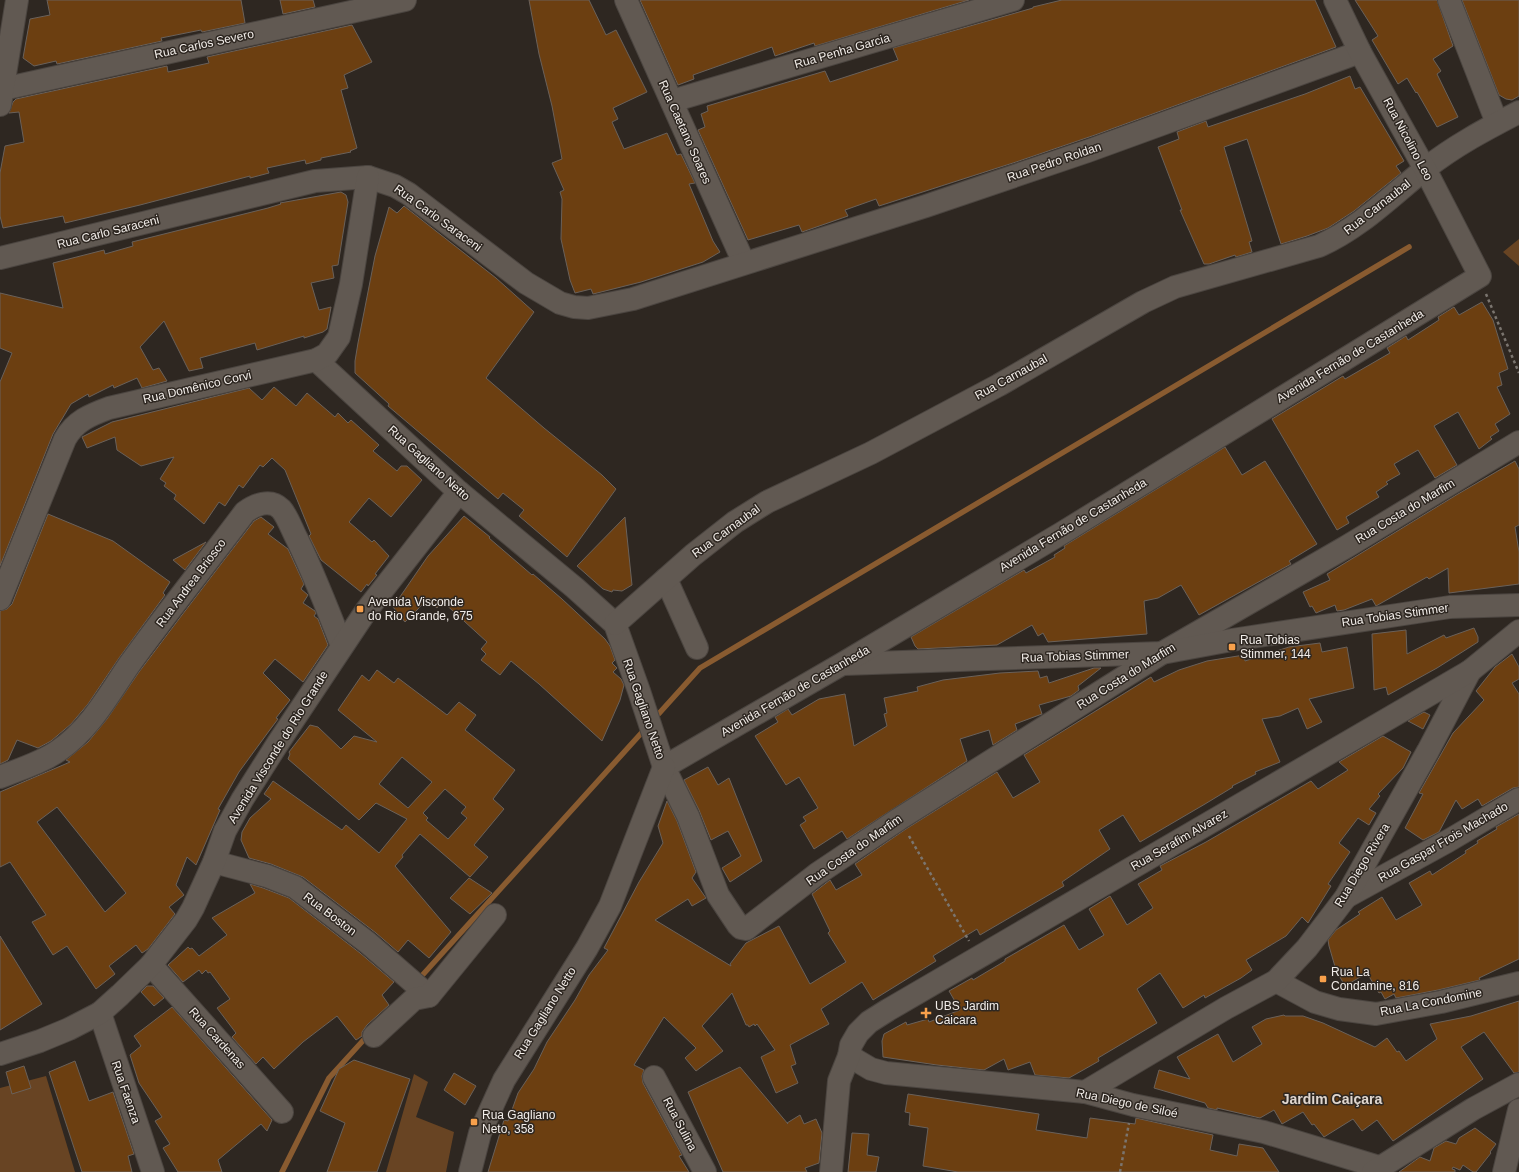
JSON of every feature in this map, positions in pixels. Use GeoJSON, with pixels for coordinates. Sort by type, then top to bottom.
{"type":"FeatureCollection","features":[{"type":"Feature","properties":{"kind":"street"},"geometry":{"type":"LineString","coordinates":[[2,97],[17,0]]}},
{"type":"Feature","properties":{"kind":"street","name":"Rua Carlos Severo"},"geometry":{"type":"LineString","coordinates":[[2,97],[405,0]]}},
{"type":"Feature","properties":{"kind":"street","name":"Rua Caetano Soares"},"geometry":{"type":"LineString","coordinates":[[626,0],[744,263]]}},
{"type":"Feature","properties":{"kind":"street","name":"Rua Penha Garcia"},"geometry":{"type":"LineString","coordinates":[[672,101],[1013,0]]}},
{"type":"Feature","properties":{"kind":"street","name":"Rua Nicolino Leo"},"geometry":{"type":"LineString","coordinates":[[1335,0],[1360,52],[1425,169],[1479,274],[1479,277]]}},
{"type":"Feature","properties":{"kind":"street"},"geometry":{"type":"LineString","coordinates":[[1449,0],[1498,123]]}},
{"type":"Feature","properties":{"kind":"street","name":"Rua Pedro Roldan"},"geometry":{"type":"LineString","coordinates":[[744,263],[926,206],[1066,158],[1360,52]]}},
{"type":"Feature","properties":{"kind":"street","name":"Rua Carnaubal"},"geometry":{"type":"LineString","coordinates":[[615,624],[666,579],[735,522],[767,502],[871,453],[958,407],[1149,299],[1175,287],[1319,246],[1334,239],[1368,217],[1449,150],[1519,112]]}},
{"type":"Feature","properties":{"kind":"street","name":"Rua Carlo Saraceni"},"geometry":{"type":"LineString","coordinates":[[0,258],[315,181],[368,177],[394,186],[409,194],[526,283],[560,303],[574,307],[588,308],[633,298],[744,263]]}},
{"type":"Feature","properties":{"kind":"street","name":"Rua Domênico Corvi"},"geometry":{"type":"LineString","coordinates":[[0,599],[65,439],[76,424],[88,416],[109,408],[316,360],[327,354],[339,337],[351,284],[368,177]]}},
{"type":"Feature","properties":{"kind":"street","name":"Avenida Fernão de Castanheda"},"geometry":{"type":"LineString","coordinates":[[664,767],[842,664],[1062,533],[1479,277]]}},
{"type":"Feature","properties":{"kind":"street","name":"Rua Gagliano Netto"},"geometry":{"type":"LineString","coordinates":[[316,360],[459,492],[575,588],[615,624],[664,767],[610,906],[587,948],[504,1080],[480,1133],[470,1172]]}},
{"type":"Feature","properties":{"kind":"street","name":"Rua Costa do Marfim"},"geometry":{"type":"LineString","coordinates":[[664,767],[688,816],[718,895],[738,925],[741,928],[746,929],[817,874],[899,819],[1162,653],[1346,547],[1519,442]]}},
{"type":"Feature","properties":{"kind":"street","name":"Avenida Visconde do Rio Grande"},"geometry":{"type":"LineString","coordinates":[[0,1054],[40,1041],[69,1029],[100,1013],[151,965],[186,920],[201,893],[225,831],[242,800],[342,646],[366,611],[459,492]]}},
{"type":"Feature","properties":{"kind":"street","name":"Rua Andrea Briosco"},"geometry":{"type":"LineString","coordinates":[[0,777],[42,760],[58,751],[80,732],[96,715],[130,665],[245,512],[254,506],[262,503],[271,504],[280,508],[306,559],[342,646]]}},
{"type":"Feature","properties":{"kind":"street"},"geometry":{"type":"LineString","coordinates":[[666,579],[697,648]]}},
{"type":"Feature","properties":{"kind":"street","name":"Rua Tobias Stimmer"},"geometry":{"type":"LineString","coordinates":[[842,664],[1162,653],[1232,640],[1450,606],[1519,605]]}},
{"type":"Feature","properties":{"kind":"street","name":"Rua Serafim Alvarez"},"geometry":{"type":"LineString","coordinates":[[831,1172],[839,1081],[849,1056],[851,1045],[858,1033],[869,1022],[894,1006],[1470,672],[1519,631]]}},
{"type":"Feature","properties":{"kind":"street","name":"Rua Diego Rivera"},"geometry":{"type":"LineString","coordinates":[[1085,1092],[1226,1008],[1276,981],[1307,948],[1346,897],[1428,751],[1470,672]]}},
{"type":"Feature","properties":{"kind":"street","name":"Rua Gaspar Frois Machado"},"geometry":{"type":"LineString","coordinates":[[1346,897],[1448,841],[1519,799]]}},
{"type":"Feature","properties":{"kind":"street","name":"Rua Boston"},"geometry":{"type":"LineString","coordinates":[[214,862],[272,878],[295,888],[368,943],[429,996]]}},
{"type":"Feature","properties":{"kind":"street"},"geometry":{"type":"LineString","coordinates":[[374,1036],[414,999],[429,996],[495,915]]}},
{"type":"Feature","properties":{"kind":"street","name":"Rua Cardenas"},"geometry":{"type":"LineString","coordinates":[[151,965],[282,1112]]}},
{"type":"Feature","properties":{"kind":"street","name":"Rua La Condomine"},"geometry":{"type":"LineString","coordinates":[[1276,981],[1315,1002],[1340,1009],[1376,1014],[1440,1002],[1519,983]]}},
{"type":"Feature","properties":{"kind":"street","name":"Rua Faenza"},"geometry":{"type":"LineString","coordinates":[[100,1013],[153,1172]]}},
{"type":"Feature","properties":{"kind":"street","name":"Rua Diego de Siloé"},"geometry":{"type":"LineString","coordinates":[[849,1056],[871,1069],[886,1073],[1085,1092],[1133,1104],[1264,1132],[1376,1170]]}},
{"type":"Feature","properties":{"kind":"street","name":"Rua Sulina"},"geometry":{"type":"LineString","coordinates":[[654,1077],[704,1172]]}},
{"type":"Feature","properties":{"kind":"street"},"geometry":{"type":"LineString","coordinates":[[1376,1170],[1473,1109],[1519,1084]]}},
{"type":"Feature","properties":{"kind":"street"},"geometry":{"type":"LineString","coordinates":[[1504,1172],[1519,1110]]}},
{"type":"Feature","properties":{"kind":"path"},"geometry":{"type":"LineString","coordinates":[[1479,277],[1519,373]]}},
{"type":"Feature","properties":{"kind":"path"},"geometry":{"type":"LineString","coordinates":[[899,819],[978,958]]}},
{"type":"Feature","properties":{"kind":"path"},"geometry":{"type":"LineString","coordinates":[[1120,1172],[1133,1104]]}},
{"type":"Feature","properties":{"kind":"shaded area"},"geometry":{"type":"Polygon","coordinates":[[[1519,239],[1519,266],[1503,252],[1519,239]]]}},
{"type":"Feature","properties":{"kind":"shaded area"},"geometry":{"type":"Polygon","coordinates":[[[414,1074],[428,1082],[416,1117],[454,1132],[446,1172],[386,1172],[414,1074]]]}},
{"type":"Feature","properties":{"kind":"shaded area"},"geometry":{"type":"Polygon","coordinates":[[[46,1076],[75,1172],[0,1172],[0,1088],[46,1076]]]}},
{"type":"Feature","properties":{"kind":"building"},"geometry":{"type":"Polygon","coordinates":[[[47,0],[241,0],[245,23],[202,32],[201,30],[161,38],[162,41],[57,64],[56,61],[34,66],[23,58],[30,19],[50,15],[47,0]]]}},
{"type":"Feature","properties":{"kind":"building"},"geometry":{"type":"Polygon","coordinates":[[[280,0],[313,0],[315,7],[283,14],[280,0]]]}},
{"type":"Feature","properties":{"kind":"building"},"geometry":{"type":"Polygon","coordinates":[[[529,0],[589,0],[606,35],[616,30],[647,92],[613,108],[618,119],[612,122],[624,149],[667,133],[677,155],[681,154],[695,183],[689,184],[713,241],[720,252],[703,262],[641,282],[593,294],[591,289],[575,293],[570,280],[561,239],[562,199],[560,192],[564,190],[552,163],[562,159],[529,0]]]}},
{"type":"Feature","properties":{"kind":"building"},"geometry":{"type":"Polygon","coordinates":[[[640,0],[969,0],[815,46],[814,43],[775,56],[772,47],[693,75],[694,79],[678,85],[640,0]]]}},
{"type":"Feature","properties":{"kind":"building"},"geometry":{"type":"Polygon","coordinates":[[[1062,0],[1315,0],[1336,47],[1095,135],[1016,162],[879,206],[876,199],[845,210],[848,216],[802,232],[799,225],[748,240],[698,130],[705,127],[701,114],[708,111],[707,106],[825,71],[830,82],[898,60],[893,48],[1062,0]]]}},
{"type":"Feature","properties":{"kind":"building"},"geometry":{"type":"Polygon","coordinates":[[[1355,0],[1437,0],[1453,46],[1433,59],[1441,71],[1437,74],[1458,117],[1437,127],[1417,92],[1416,93],[1407,78],[1398,84],[1372,40],[1378,36],[1355,0]]]}},
{"type":"Feature","properties":{"kind":"building"},"geometry":{"type":"Polygon","coordinates":[[[1462,0],[1519,0],[1519,96],[1512,100],[1506,99],[1499,95],[1462,0]]]}},
{"type":"Feature","properties":{"kind":"building"},"geometry":{"type":"Polygon","coordinates":[[[352,25],[372,62],[344,75],[348,88],[341,90],[357,148],[350,151],[351,152],[321,158],[321,160],[306,164],[305,160],[267,168],[269,173],[250,178],[250,176],[65,223],[63,216],[3,228],[0,216],[0,173],[5,146],[24,142],[19,112],[9,113],[13,102],[16,99],[167,66],[168,72],[209,63],[207,57],[352,25]]]}},
{"type":"Feature","properties":{"kind":"building"},"geometry":{"type":"Polygon","coordinates":[[[1350,76],[1355,89],[1360,87],[1404,161],[1396,166],[1401,173],[1354,211],[1328,228],[1281,244],[1247,139],[1224,147],[1252,241],[1249,242],[1252,252],[1236,257],[1235,255],[1209,264],[1204,264],[1180,210],[1182,210],[1158,147],[1179,139],[1177,132],[1206,121],[1208,127],[1305,94],[1350,76]]]}},
{"type":"Feature","properties":{"kind":"building"},"geometry":{"type":"Polygon","coordinates":[[[341,192],[346,195],[348,202],[338,265],[332,266],[334,278],[311,283],[319,310],[331,307],[327,329],[323,332],[304,338],[304,336],[257,350],[255,343],[200,358],[203,368],[189,371],[164,321],[140,347],[153,370],[159,368],[167,381],[142,388],[137,378],[114,388],[113,385],[89,397],[88,394],[71,404],[53,434],[0,566],[0,382],[12,353],[0,348],[0,293],[63,308],[53,263],[104,250],[105,254],[133,246],[132,242],[268,208],[281,204],[280,203],[341,192]]]}},
{"type":"Feature","properties":{"kind":"building"},"geometry":{"type":"Polygon","coordinates":[[[404,206],[496,278],[534,312],[486,378],[602,475],[616,489],[567,557],[519,516],[524,510],[503,493],[498,499],[388,406],[389,404],[355,373],[358,343],[375,256],[389,207],[397,213],[404,206]]]}},
{"type":"Feature","properties":{"kind":"building"},"geometry":{"type":"Polygon","coordinates":[[[1482,302],[1493,320],[1508,369],[1499,373],[1502,385],[1497,387],[1510,414],[1495,424],[1499,431],[1490,437],[1492,439],[1479,449],[1458,412],[1434,426],[1457,465],[1435,478],[1418,450],[1394,464],[1400,474],[1386,482],[1388,484],[1376,492],[1379,497],[1346,517],[1349,523],[1337,530],[1272,419],[1343,376],[1345,379],[1390,353],[1387,348],[1406,336],[1408,340],[1439,320],[1438,317],[1454,307],[1459,315],[1482,302]]]}},
{"type":"Feature","properties":{"kind":"building"},"geometry":{"type":"Polygon","coordinates":[[[274,387],[296,406],[307,393],[335,417],[338,413],[348,423],[351,420],[379,445],[373,451],[397,471],[401,466],[407,466],[422,480],[391,517],[369,498],[349,522],[372,542],[374,540],[389,556],[375,574],[377,575],[361,592],[321,560],[309,536],[311,534],[285,470],[272,458],[263,467],[260,465],[243,488],[239,485],[225,506],[219,502],[204,524],[174,499],[176,495],[164,486],[166,483],[160,479],[174,457],[141,466],[117,450],[115,437],[87,448],[82,437],[112,422],[249,388],[262,400],[274,387]]]}},
{"type":"Feature","properties":{"kind":"building"},"geometry":{"type":"Polygon","coordinates":[[[1225,447],[1242,475],[1265,461],[1317,544],[1289,561],[1291,564],[1199,615],[1181,585],[1158,598],[1144,601],[1147,634],[1048,642],[1043,633],[1038,636],[1032,625],[997,645],[918,649],[915,646],[911,637],[1024,570],[1026,573],[1055,557],[1054,555],[1065,548],[1064,546],[1225,447]]]}},
{"type":"Feature","properties":{"kind":"building"},"geometry":{"type":"Polygon","coordinates":[[[1515,461],[1519,469],[1519,525],[1515,527],[1519,552],[1519,584],[1449,593],[1448,568],[1429,579],[1427,577],[1376,606],[1372,599],[1344,610],[1337,611],[1335,605],[1316,613],[1312,606],[1310,607],[1303,592],[1330,580],[1327,574],[1515,461]]]}},
{"type":"Feature","properties":{"kind":"building"},"geometry":{"type":"Polygon","coordinates":[[[48,514],[113,541],[170,582],[163,593],[165,595],[119,658],[88,704],[71,724],[51,741],[38,748],[17,740],[8,760],[0,764],[0,611],[7,609],[12,604],[48,514]]]}},
{"type":"Feature","properties":{"kind":"building"},"geometry":{"type":"Polygon","coordinates":[[[464,516],[562,599],[605,639],[610,646],[615,660],[612,663],[617,668],[613,672],[621,679],[624,685],[620,700],[602,741],[539,684],[511,661],[500,675],[481,660],[486,654],[481,649],[487,642],[442,601],[437,608],[427,600],[405,622],[393,607],[428,556],[464,516]]]}},
{"type":"Feature","properties":{"kind":"building"},"geometry":{"type":"Polygon","coordinates":[[[261,517],[274,527],[268,534],[288,549],[304,584],[301,589],[308,595],[303,603],[315,611],[316,613],[314,616],[318,619],[328,645],[303,682],[275,659],[263,673],[290,700],[239,772],[218,809],[220,810],[196,865],[187,857],[176,885],[184,895],[169,907],[175,914],[148,949],[142,953],[136,945],[109,966],[115,974],[96,989],[67,946],[53,955],[32,922],[46,915],[10,862],[0,867],[0,792],[70,762],[66,760],[88,742],[107,719],[139,672],[254,521],[261,517]],[[57,807],[37,822],[105,912],[126,893],[57,807]]]}},
{"type":"Feature","properties":{"kind":"building"},"geometry":{"type":"Polygon","coordinates":[[[625,517],[632,585],[622,591],[613,590],[612,592],[603,589],[577,566],[625,517]]]}},
{"type":"Feature","properties":{"kind":"building"},"geometry":{"type":"Polygon","coordinates":[[[206,542],[185,570],[173,560],[206,542]]]}},
{"type":"Feature","properties":{"kind":"building"},"geometry":{"type":"Polygon","coordinates":[[[1474,628],[1478,637],[1478,642],[1437,668],[1388,695],[1386,687],[1374,690],[1372,634],[1406,630],[1407,654],[1444,635],[1446,638],[1474,628]]]}},
{"type":"Feature","properties":{"kind":"building"},"geometry":{"type":"Polygon","coordinates":[[[1320,643],[1322,652],[1347,647],[1354,688],[1309,699],[1322,722],[1307,729],[1298,708],[1280,716],[1262,719],[1280,762],[1255,772],[1256,774],[1232,786],[1233,787],[1140,842],[1123,815],[1099,830],[1110,849],[1062,882],[1064,886],[980,935],[977,929],[933,956],[936,961],[873,1000],[862,982],[821,1009],[829,1024],[790,1045],[796,1064],[791,1066],[798,1083],[776,1093],[761,1057],[775,1050],[757,1024],[749,1027],[746,1025],[732,993],[702,1026],[723,1051],[696,1071],[685,1058],[696,1048],[664,1017],[634,1065],[644,1070],[642,1076],[643,1083],[682,1155],[679,1156],[689,1172],[488,1172],[504,1120],[508,1121],[518,1093],[534,1069],[547,1042],[575,1000],[589,975],[608,950],[604,948],[639,882],[663,843],[658,826],[667,801],[677,821],[696,872],[692,878],[706,898],[692,906],[688,899],[655,920],[731,966],[730,964],[746,943],[779,926],[810,984],[846,962],[828,933],[830,931],[812,894],[830,880],[836,890],[862,875],[855,864],[906,829],[997,772],[1013,798],[1040,782],[1024,755],[1151,677],[1154,682],[1179,670],[1207,661],[1244,655],[1245,661],[1289,647],[1320,643]]]}},
{"type":"Feature","properties":{"kind":"building"},"geometry":{"type":"Polygon","coordinates":[[[1512,654],[1519,667],[1519,679],[1512,683],[1519,694],[1519,787],[1513,788],[1482,806],[1478,799],[1462,809],[1456,800],[1439,832],[1423,840],[1405,828],[1423,794],[1419,793],[1453,733],[1484,700],[1476,691],[1495,667],[1512,654]]]}},
{"type":"Feature","properties":{"kind":"building"},"geometry":{"type":"Polygon","coordinates":[[[1094,668],[1101,668],[1078,686],[1079,690],[1071,696],[1039,705],[1042,714],[1015,724],[1017,730],[993,745],[989,730],[960,739],[967,761],[847,839],[842,831],[814,849],[800,825],[806,821],[803,817],[818,808],[799,777],[786,785],[755,736],[778,722],[775,717],[788,709],[792,715],[819,699],[845,694],[854,746],[887,726],[884,714],[887,713],[884,698],[918,691],[917,687],[943,680],[1000,673],[1038,671],[1040,678],[1047,676],[1049,683],[1094,668]]]}},
{"type":"Feature","properties":{"kind":"building"},"geometry":{"type":"Polygon","coordinates":[[[377,670],[394,683],[398,678],[447,715],[459,702],[476,715],[465,730],[515,770],[493,799],[504,809],[474,845],[488,857],[470,877],[420,834],[402,855],[403,857],[395,866],[451,932],[429,958],[408,940],[398,952],[376,933],[303,877],[271,864],[249,858],[241,840],[242,832],[250,818],[271,799],[264,794],[273,781],[342,830],[346,825],[379,853],[407,819],[376,803],[359,820],[288,759],[290,754],[289,752],[310,725],[318,727],[341,749],[354,736],[377,742],[338,710],[362,675],[369,681],[377,670]],[[402,757],[379,784],[408,808],[432,782],[402,757]],[[445,789],[423,813],[428,818],[426,820],[448,839],[467,818],[461,813],[466,807],[445,789]]]}},
{"type":"Feature","properties":{"kind":"building"},"geometry":{"type":"Polygon","coordinates":[[[1424,712],[1430,715],[1423,729],[1408,721],[1424,712]]]}},
{"type":"Feature","properties":{"kind":"building"},"geometry":{"type":"Polygon","coordinates":[[[1383,736],[1411,752],[1403,768],[1378,794],[1380,796],[1369,809],[1376,813],[1369,825],[1358,818],[1339,843],[1350,852],[1328,884],[1331,886],[1308,923],[1302,917],[1286,936],[1246,960],[1252,970],[1241,978],[1205,998],[1204,995],[1183,1008],[1160,973],[1137,989],[1157,1023],[1098,1058],[1099,1061],[1069,1078],[1035,1075],[1030,1062],[1008,1070],[1004,1059],[984,1070],[883,1057],[882,1041],[884,1034],[906,1022],[907,1025],[928,1019],[929,1022],[960,1010],[949,991],[972,978],[973,980],[1005,961],[1005,959],[1064,925],[1079,950],[1104,935],[1089,909],[1110,896],[1127,925],[1153,908],[1138,884],[1162,870],[1160,866],[1206,842],[1311,781],[1318,789],[1348,770],[1339,762],[1383,736]]]}},
{"type":"Feature","properties":{"kind":"building"},"geometry":{"type":"Polygon","coordinates":[[[708,767],[718,785],[729,778],[762,861],[730,882],[722,868],[741,856],[728,831],[711,840],[699,810],[684,780],[708,767]]]}},
{"type":"Feature","properties":{"kind":"building"},"geometry":{"type":"Polygon","coordinates":[[[1519,814],[1519,959],[1479,978],[1480,980],[1396,998],[1394,994],[1385,999],[1381,992],[1379,993],[1367,973],[1345,986],[1336,970],[1328,940],[1336,930],[1360,914],[1358,912],[1382,897],[1396,920],[1422,905],[1409,883],[1430,871],[1432,875],[1466,853],[1465,851],[1478,843],[1477,841],[1497,829],[1496,827],[1519,814]]]}},
{"type":"Feature","properties":{"kind":"building"},"geometry":{"type":"Polygon","coordinates":[[[469,878],[492,893],[470,914],[450,898],[469,878]]]}},
{"type":"Feature","properties":{"kind":"building"},"geometry":{"type":"Polygon","coordinates":[[[250,884],[289,898],[360,953],[394,982],[382,995],[389,1005],[367,1025],[362,1032],[362,1036],[356,1040],[337,1016],[303,1042],[274,1069],[263,1057],[256,1064],[232,1037],[236,1033],[217,1008],[230,999],[210,972],[208,973],[206,970],[202,974],[199,970],[183,982],[168,965],[188,947],[190,949],[192,948],[199,956],[227,935],[212,918],[255,893],[250,884]]]}},
{"type":"Feature","properties":{"kind":"building"},"geometry":{"type":"Polygon","coordinates":[[[0,936],[42,1004],[0,1030],[0,936]]]}},
{"type":"Feature","properties":{"kind":"building"},"geometry":{"type":"Polygon","coordinates":[[[147,986],[153,986],[164,998],[154,1006],[141,992],[147,986]]]}},
{"type":"Feature","properties":{"kind":"building"},"geometry":{"type":"Polygon","coordinates":[[[1519,1001],[1519,1072],[1514,1073],[1484,1032],[1461,1047],[1483,1079],[1393,1141],[1377,1120],[1362,1131],[1353,1119],[1324,1137],[1314,1124],[1312,1125],[1303,1112],[1282,1124],[1274,1110],[1260,1118],[1217,1108],[1217,1110],[1208,1108],[1205,1103],[1154,1088],[1159,1070],[1190,1079],[1177,1057],[1218,1034],[1233,1062],[1262,1044],[1252,1027],[1266,1019],[1284,1015],[1303,1016],[1323,1023],[1375,1047],[1387,1038],[1397,1052],[1399,1051],[1406,1061],[1437,1039],[1430,1024],[1471,1016],[1519,1001]]]}},
{"type":"Feature","properties":{"kind":"building"},"geometry":{"type":"Polygon","coordinates":[[[172,1007],[272,1120],[267,1131],[261,1124],[218,1160],[222,1172],[178,1172],[163,1148],[170,1144],[155,1121],[162,1117],[139,1083],[130,1055],[141,1046],[134,1036],[172,1007]]]}},
{"type":"Feature","properties":{"kind":"building"},"geometry":{"type":"Polygon","coordinates":[[[354,1060],[410,1079],[377,1172],[327,1172],[345,1123],[320,1111],[339,1069],[354,1060]]]}},
{"type":"Feature","properties":{"kind":"building"},"geometry":{"type":"Polygon","coordinates":[[[75,1061],[89,1101],[113,1092],[134,1154],[128,1156],[132,1172],[82,1172],[49,1072],[75,1061]]]}},
{"type":"Feature","properties":{"kind":"building"},"geometry":{"type":"Polygon","coordinates":[[[24,1066],[31,1088],[12,1094],[6,1072],[24,1066]]]}},
{"type":"Feature","properties":{"kind":"building"},"geometry":{"type":"Polygon","coordinates":[[[740,1067],[787,1123],[800,1115],[804,1124],[816,1119],[822,1133],[819,1163],[805,1168],[807,1172],[723,1172],[688,1092],[740,1067]]]}},
{"type":"Feature","properties":{"kind":"building"},"geometry":{"type":"Polygon","coordinates":[[[454,1073],[476,1086],[465,1105],[444,1090],[454,1073]]]}},
{"type":"Feature","properties":{"kind":"building"},"geometry":{"type":"Polygon","coordinates":[[[908,1094],[1039,1114],[1036,1130],[1087,1138],[1090,1118],[1135,1124],[1136,1118],[1213,1135],[1210,1150],[1237,1156],[1239,1144],[1263,1148],[1279,1172],[958,1172],[923,1166],[928,1128],[909,1125],[910,1113],[905,1112],[908,1094]]]}},
{"type":"Feature","properties":{"kind":"building"},"geometry":{"type":"Polygon","coordinates":[[[1475,1128],[1496,1144],[1476,1172],[1473,1172],[1463,1165],[1460,1170],[1453,1167],[1452,1169],[1455,1170],[1455,1172],[1399,1172],[1420,1157],[1430,1161],[1434,1148],[1446,1141],[1456,1144],[1459,1138],[1475,1128]]]}},
{"type":"Feature","properties":{"kind":"building"},"geometry":{"type":"Polygon","coordinates":[[[852,1133],[869,1134],[867,1155],[879,1157],[876,1172],[848,1172],[852,1133]]]}},
{"type":"Feature","properties":{"kind":"waterway"},"geometry":{"type":"LineString","coordinates":[[654,719],[700,668],[1409,247]]}},
{"type":"Feature","properties":{"kind":"waterway"},"geometry":{"type":"LineString","coordinates":[[418,980],[645,729]]}},
{"type":"Feature","properties":{"kind":"waterway"},"geometry":{"type":"LineString","coordinates":[[282,1172],[329,1078],[369,1034]]}},
{"type":"Feature","properties":{"kind":"place","name":"Avenida Visconde do Rio Grande, 675"},"geometry":{"type":"Point","coordinates":[360,609]}},
{"type":"Feature","properties":{"kind":"place","name":"Rua Tobias Stimmer, 144"},"geometry":{"type":"Point","coordinates":[1232,647]}},
{"type":"Feature","properties":{"kind":"place","name":"Rua La Condamine, 816"},"geometry":{"type":"Point","coordinates":[1323,979]}},
{"type":"Feature","properties":{"kind":"place","name":"UBS Jardim Caicara"},"geometry":{"type":"Point","coordinates":[926,1013]}},
{"type":"Feature","properties":{"kind":"place","name":"Rua Gagliano Neto, 358"},"geometry":{"type":"Point","coordinates":[474,1122]}},
{"type":"Feature","properties":{"kind":"district","name":"Jardim Caiçara"},"geometry":{"type":"Point","coordinates":[1332,1099]}}]}
